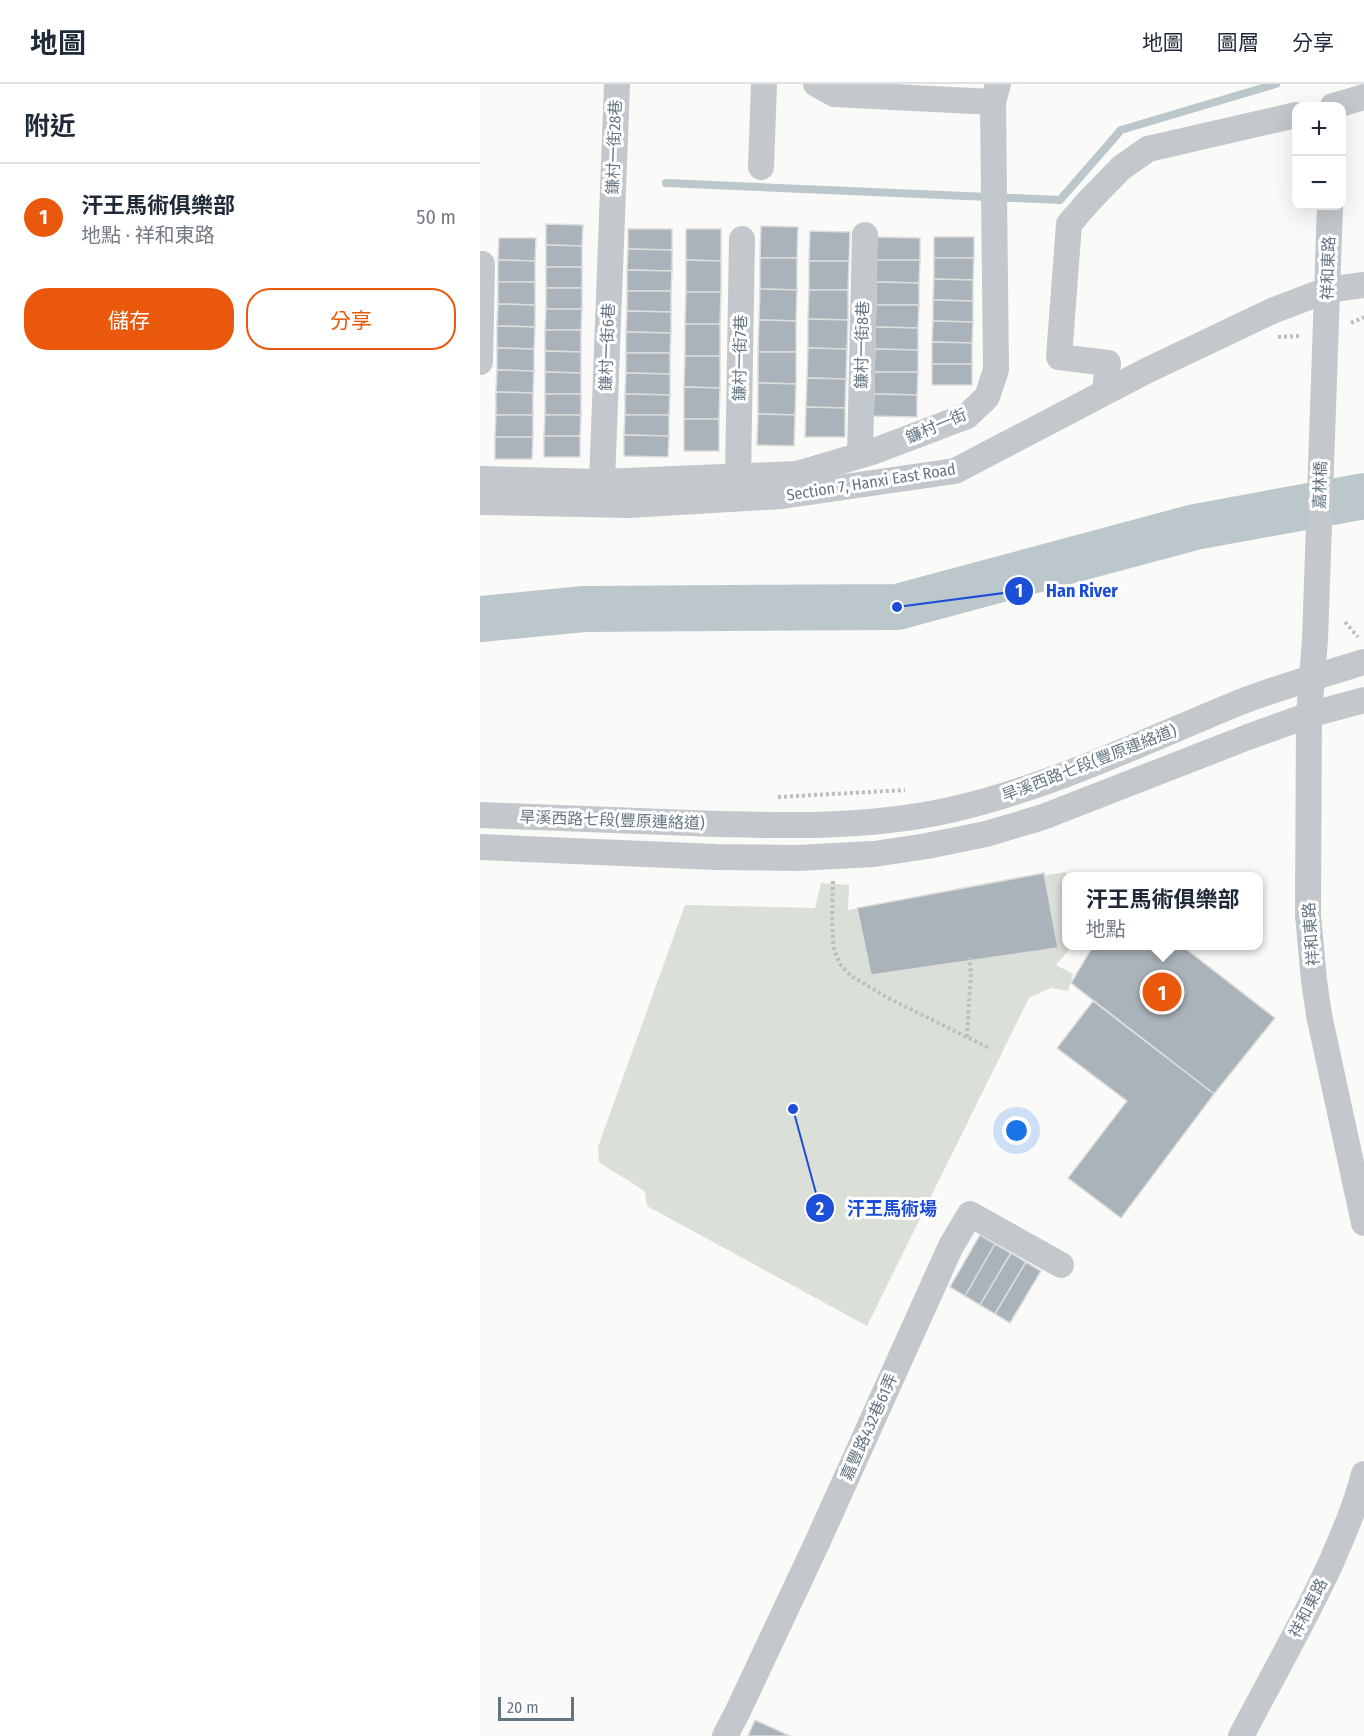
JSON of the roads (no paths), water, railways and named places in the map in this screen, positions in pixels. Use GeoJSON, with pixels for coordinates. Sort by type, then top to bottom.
{"type":"FeatureCollection","features":[{"type":"Feature","properties":{"kind":"street","name":"鎌村一街28巷"},"geometry":{"type":"LineString","coordinates":[[612,211],[617,84]]}},
{"type":"Feature","properties":{"kind":"street"},"geometry":{"type":"LineString","coordinates":[[761,166],[764,84]]}},
{"type":"Feature","properties":{"kind":"street","name":"鐮村一街"},"geometry":{"type":"LineString","coordinates":[[480,479],[602,482],[797,474],[872,452],[967,417],[987,397],[996,370],[995,93],[834,94],[816,84]]}},
{"type":"Feature","properties":{"kind":"street"},"geometry":{"type":"LineString","coordinates":[[1334,102],[1335,84]]}},
{"type":"Feature","properties":{"kind":"street"},"geometry":{"type":"LineString","coordinates":[[1346,102],[1364,97]]}},
{"type":"Feature","properties":{"kind":"street"},"geometry":{"type":"LineString","coordinates":[[1105,392],[1108,363],[1059,357],[1070,224],[1121,168],[1148,149],[1292,116]]}},
{"type":"Feature","properties":{"kind":"street","name":"祥和東路"},"geometry":{"type":"LineString","coordinates":[[1326,330],[1330,210]]}},
{"type":"Feature","properties":{"kind":"street","name":"鎌村一街6巷"},"geometry":{"type":"LineString","coordinates":[[602,482],[612,211]]}},
{"type":"Feature","properties":{"kind":"street","name":"鎌村一街8巷"},"geometry":{"type":"LineString","coordinates":[[860,455],[865,235]]}},
{"type":"Feature","properties":{"kind":"street","name":"鎌村一街7巷"},"geometry":{"type":"LineString","coordinates":[[738,476],[742,239]]}},
{"type":"Feature","properties":{"kind":"street"},"geometry":{"type":"LineString","coordinates":[[480,362],[483,264]]}},
{"type":"Feature","properties":{"kind":"street","name":"Section 7, Hanxi East Road"},"geometry":{"type":"LineString","coordinates":[[480,502],[629,505],[782,496],[956,471],[1146,371],[1272,311],[1327,290],[1364,285]]}},
{"type":"Feature","properties":{"kind":"street","name":"嘉林橋"},"geometry":{"type":"LineString","coordinates":[[1314,640],[1326,330]]}},
{"type":"Feature","properties":{"kind":"street","name":"祥和東路"},"geometry":{"type":"LineString","coordinates":[[1314,640],[1309,715],[1308,915],[1314,980],[1327,1057],[1364,1223]]}},
{"type":"Feature","properties":{"kind":"street","name":"旱溪西路七段(豐原連絡道)"},"geometry":{"type":"LineString","coordinates":[[480,815],[792,826],[918,817],[996,798],[1056,779],[1239,703],[1364,662]]}},
{"type":"Feature","properties":{"kind":"street","name":"旱溪西路七段(豐原連絡道)"},"geometry":{"type":"LineString","coordinates":[[480,847],[716,857],[797,858],[873,854],[927,846],[986,834],[1043,818],[1248,736],[1309,715],[1364,700]]}},
{"type":"Feature","properties":{"kind":"street","name":"嘉豐路432巷61弄"},"geometry":{"type":"LineString","coordinates":[[725,1736],[817,1543],[951,1246],[970,1214],[1062,1265]]}},
{"type":"Feature","properties":{"kind":"street","name":"祥和東路"},"geometry":{"type":"LineString","coordinates":[[1241,1736],[1317,1593],[1346,1528],[1364,1474]]}},
{"type":"Feature","properties":{"kind":"waterway"},"geometry":{"type":"LineString","coordinates":[[666,183],[1060,200],[1121,130],[1276,84]]}},
{"type":"Feature","properties":{"kind":"waterway"},"geometry":{"type":"LineString","coordinates":[[480,619],[584,609],[897,607],[1195,527],[1364,496]]}},
{"type":"Feature","properties":{"kind":"place","name":"Han River"},"geometry":{"type":"Point","coordinates":[897,607]}},
{"type":"Feature","properties":{"kind":"place","name":"汗王馬術俱樂部"},"geometry":{"type":"Point","coordinates":[1162,992]}},
{"type":"Feature","properties":{"kind":"place","name":"汗王馬術場"},"geometry":{"type":"Point","coordinates":[793,1109]}}]}
